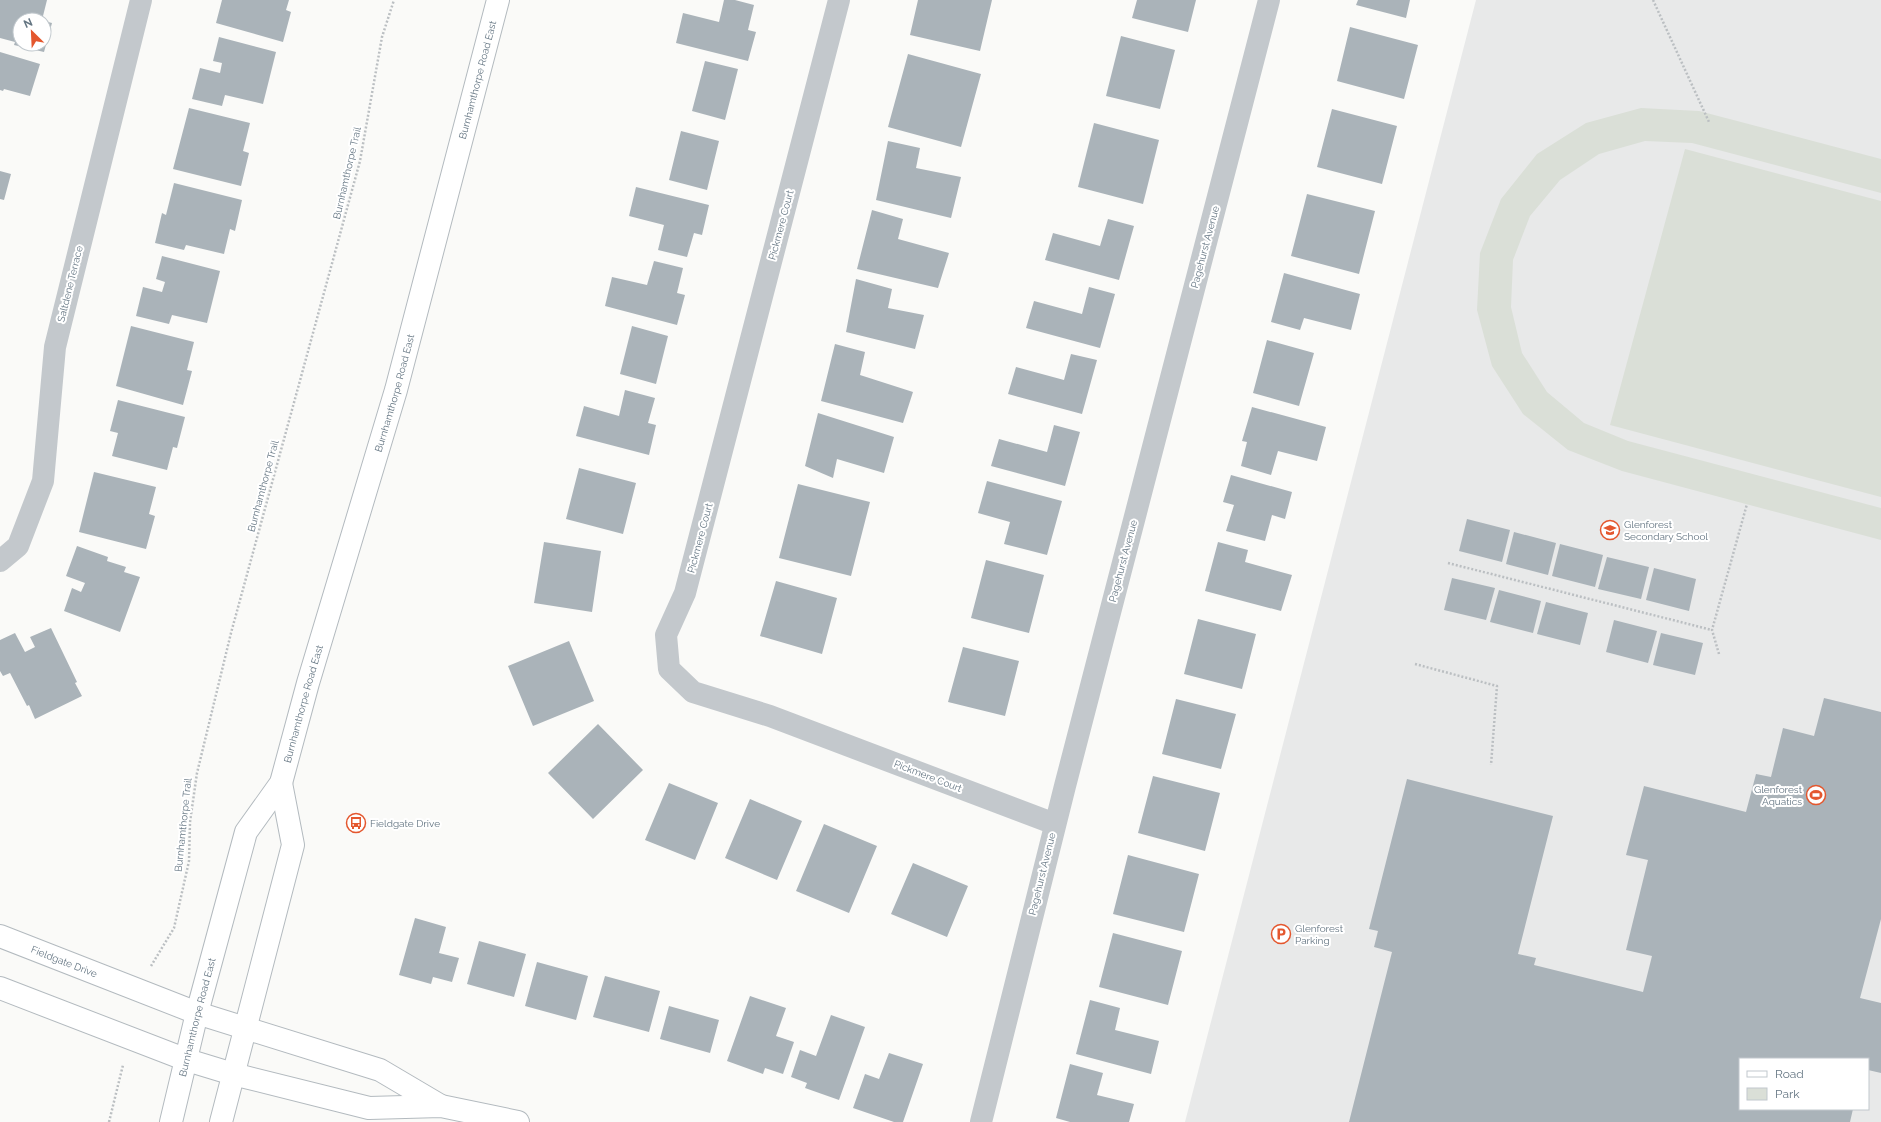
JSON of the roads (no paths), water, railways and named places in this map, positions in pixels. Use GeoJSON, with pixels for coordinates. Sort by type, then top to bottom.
{"type":"FeatureCollection","features":[{"type":"Feature","properties":{"kind":"main road","name":"Burnhamthorpe Road East"},"geometry":{"type":"LineString","coordinates":[[171,1122],[246,832],[281,783],[310,675],[396,390],[498,0]]}},
{"type":"Feature","properties":{"kind":"main road","name":"Burnhamthorpe Road East"},"geometry":{"type":"LineString","coordinates":[[221,1122],[293,845],[281,783]]}},
{"type":"Feature","properties":{"kind":"main road","name":"Fieldgate Drive"},"geometry":{"type":"LineString","coordinates":[[0,936],[198,1013],[380,1070],[441,1106]]}},
{"type":"Feature","properties":{"kind":"main road","name":"Fieldgate Drive"},"geometry":{"type":"LineString","coordinates":[[0,988],[187,1060],[233,1074],[369,1108],[441,1106],[518,1122]]}},
{"type":"Feature","properties":{"kind":"street","name":"Saltdene Terrace"},"geometry":{"type":"LineString","coordinates":[[0,561],[18,546],[43,481],[55,347],[141,0]]}},
{"type":"Feature","properties":{"kind":"street","name":"Pickmere Court"},"geometry":{"type":"LineString","coordinates":[[839,0],[685,593],[666,634],[669,670],[693,692],[770,716],[1055,824]]}},
{"type":"Feature","properties":{"kind":"street","name":"Pagehurst Avenue"},"geometry":{"type":"LineString","coordinates":[[981,1122],[1055,824],[1269,0]]}},
{"type":"Feature","properties":{"kind":"place","name":"Glenforest Secondary School"},"geometry":{"type":"Point","coordinates":[1610,530]}},
{"type":"Feature","properties":{"kind":"place","name":"Glenforest Aquatics"},"geometry":{"type":"Point","coordinates":[1816,795]}},
{"type":"Feature","properties":{"kind":"place","name":"Fieldgate Drive"},"geometry":{"type":"Point","coordinates":[356,823]}},
{"type":"Feature","properties":{"kind":"place","name":"Glenforest Parking"},"geometry":{"type":"Point","coordinates":[1281,934]}}]}
